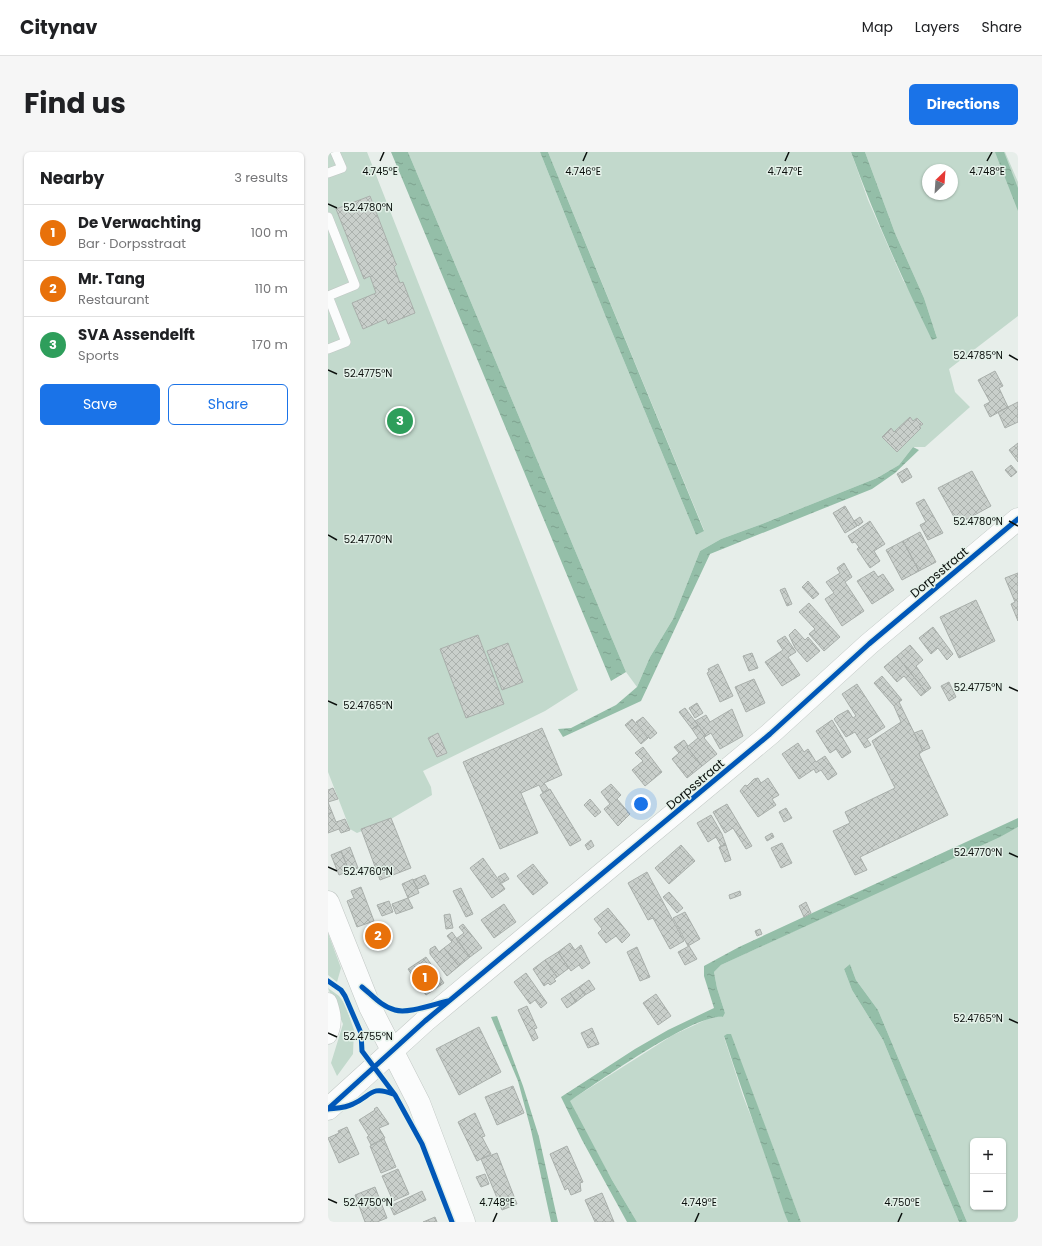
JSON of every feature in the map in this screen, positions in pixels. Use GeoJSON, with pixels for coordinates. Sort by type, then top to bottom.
{"type":"FeatureCollection","features":[{"type":"Feature","properties":{"kind":"street","name":"Dorpsstraat"},"geometry":{"type":"LineString","coordinates":[[328,1109],[394,1052],[425,1022],[764,739],[869,644],[1018,519]]}},
{"type":"Feature","properties":{"kind":"street"},"geometry":{"type":"LineString","coordinates":[[328,902],[370,1007],[419,1103],[464,1222]]}},
{"type":"Feature","properties":{"kind":"street"},"geometry":{"type":"LineString","coordinates":[[328,1002],[332,1014],[333,1026],[328,1035]]}},
{"type":"Feature","properties":{"kind":"lane"},"geometry":{"type":"LineString","coordinates":[[328,173],[342,168],[335,152]]}},
{"type":"Feature","properties":{"kind":"lane"},"geometry":{"type":"LineString","coordinates":[[328,217],[355,285],[328,296],[331,310],[346,342],[328,349]]}},
{"type":"Feature","properties":{"kind":"shaded area"},"geometry":{"type":"Polygon","coordinates":[[[328,152],[367,152],[578,690],[545,711],[423,771],[431,787],[432,795],[391,819],[357,833],[350,829],[328,772],[328,152]]]}},
{"type":"Feature","properties":{"kind":"shaded area"},"geometry":{"type":"Polygon","coordinates":[[[408,152],[540,152],[605,315],[696,535],[704,530],[548,152],[851,152],[868,200],[903,280],[937,338],[924,298],[895,233],[865,152],[1005,152],[1018,182],[1018,316],[949,369],[955,392],[970,407],[925,447],[913,447],[899,465],[877,478],[721,539],[700,551],[673,619],[650,657],[637,687],[626,672],[408,152]]]}},
{"type":"Feature","properties":{"kind":"shaded area"},"geometry":{"type":"Polygon","coordinates":[[[1018,827],[1018,1222],[967,1222],[878,1010],[856,980],[850,964],[844,969],[852,990],[883,1040],[959,1222],[801,1222],[730,1034],[724,1037],[743,1096],[763,1147],[788,1222],[637,1222],[612,1180],[569,1101],[673,1035],[714,1016],[723,1017],[725,1013],[717,988],[714,972],[721,965],[1018,827]]]}},
{"type":"Feature","properties":{"kind":"shaded area"},"geometry":{"type":"Polygon","coordinates":[[[328,933],[341,968],[337,982],[328,975],[328,933]]]}},
{"type":"Feature","properties":{"kind":"shaded area"},"geometry":{"type":"Polygon","coordinates":[[[328,988],[339,996],[345,1004],[354,1030],[353,1054],[337,1076],[331,1063],[343,1024],[328,988]]]}},
{"type":"Feature","properties":{"kind":"water"},"geometry":{"type":"Polygon","coordinates":[[[391,152],[408,152],[626,672],[611,681],[391,152]]]}},
{"type":"Feature","properties":{"kind":"water"},"geometry":{"type":"Polygon","coordinates":[[[540,152],[548,152],[704,531],[696,535],[605,315],[540,152]]]}},
{"type":"Feature","properties":{"kind":"water"},"geometry":{"type":"Polygon","coordinates":[[[851,152],[865,152],[895,233],[924,298],[937,338],[932,340],[910,293],[889,247],[851,152]]]}},
{"type":"Feature","properties":{"kind":"water"},"geometry":{"type":"Polygon","coordinates":[[[995,152],[1004,152],[1018,188],[1018,211],[995,152]]]}},
{"type":"Feature","properties":{"kind":"water"},"geometry":{"type":"Polygon","coordinates":[[[913,447],[919,450],[895,473],[872,489],[710,554],[641,701],[563,737],[558,729],[571,728],[616,705],[637,687],[650,657],[673,619],[700,551],[721,539],[877,478],[899,465],[913,447]]]}},
{"type":"Feature","properties":{"kind":"water"},"geometry":{"type":"Polygon","coordinates":[[[1018,818],[1018,827],[1000,837],[721,965],[714,972],[717,988],[725,1013],[723,1017],[709,1019],[669,1037],[623,1065],[570,1101],[612,1180],[637,1222],[627,1222],[582,1140],[561,1097],[635,1049],[668,1030],[714,1008],[704,976],[704,966],[739,947],[1018,818]]]}},
{"type":"Feature","properties":{"kind":"water"},"geometry":{"type":"Polygon","coordinates":[[[850,964],[856,980],[878,1010],[967,1222],[959,1222],[883,1040],[852,990],[844,969],[850,964]]]}},
{"type":"Feature","properties":{"kind":"water"},"geometry":{"type":"Polygon","coordinates":[[[497,1016],[523,1086],[539,1137],[558,1222],[551,1222],[531,1130],[518,1081],[491,1017],[497,1016]]]}},
{"type":"Feature","properties":{"kind":"water"},"geometry":{"type":"Polygon","coordinates":[[[731,1034],[801,1222],[788,1222],[784,1212],[724,1036],[731,1034]]]}},
{"type":"Feature","properties":{"kind":"building"},"geometry":{"type":"Polygon","coordinates":[[[370,196],[397,264],[394,267],[400,283],[403,282],[415,313],[388,324],[386,319],[363,329],[352,303],[376,293],[370,276],[364,279],[336,209],[370,196]]]}},
{"type":"Feature","properties":{"kind":"building"},"geometry":{"type":"Polygon","coordinates":[[[995,371],[1003,386],[999,388],[1008,407],[990,417],[984,405],[990,402],[978,380],[995,371]]]}},
{"type":"Feature","properties":{"kind":"building"},"geometry":{"type":"Polygon","coordinates":[[[1018,402],[1018,422],[1005,428],[998,412],[1018,402]]]}},
{"type":"Feature","properties":{"kind":"building"},"geometry":{"type":"Polygon","coordinates":[[[910,417],[913,421],[917,418],[923,424],[919,427],[921,428],[897,452],[882,437],[891,428],[894,432],[910,417]]]}},
{"type":"Feature","properties":{"kind":"building"},"geometry":{"type":"Polygon","coordinates":[[[1018,443],[1018,462],[1009,450],[1018,443]]]}},
{"type":"Feature","properties":{"kind":"building"},"geometry":{"type":"Polygon","coordinates":[[[1011,465],[1017,472],[1011,477],[1005,470],[1011,465]]]}},
{"type":"Feature","properties":{"kind":"building"},"geometry":{"type":"Polygon","coordinates":[[[907,468],[912,477],[902,483],[897,474],[907,468]]]}},
{"type":"Feature","properties":{"kind":"building"},"geometry":{"type":"Polygon","coordinates":[[[972,471],[991,506],[958,524],[938,488],[972,471]]]}},
{"type":"Feature","properties":{"kind":"building"},"geometry":{"type":"Polygon","coordinates":[[[924,499],[943,533],[928,540],[920,525],[926,522],[916,503],[924,499]]]}},
{"type":"Feature","properties":{"kind":"building"},"geometry":{"type":"Polygon","coordinates":[[[845,506],[857,526],[845,533],[833,513],[845,506]]]}},
{"type":"Feature","properties":{"kind":"building"},"geometry":{"type":"Polygon","coordinates":[[[860,517],[863,522],[858,526],[854,521],[860,517]]]}},
{"type":"Feature","properties":{"kind":"building"},"geometry":{"type":"Polygon","coordinates":[[[870,521],[885,544],[874,551],[880,561],[870,568],[857,549],[859,547],[855,542],[852,543],[848,536],[870,521]]]}},
{"type":"Feature","properties":{"kind":"building"},"geometry":{"type":"Polygon","coordinates":[[[920,532],[936,562],[919,571],[903,541],[920,532]]]}},
{"type":"Feature","properties":{"kind":"building"},"geometry":{"type":"Polygon","coordinates":[[[903,541],[919,571],[902,580],[886,550],[903,541]]]}},
{"type":"Feature","properties":{"kind":"building"},"geometry":{"type":"Polygon","coordinates":[[[844,563],[852,577],[845,582],[864,611],[842,626],[825,599],[834,593],[826,582],[840,573],[837,568],[844,563]]]}},
{"type":"Feature","properties":{"kind":"building"},"geometry":{"type":"Polygon","coordinates":[[[874,571],[878,577],[883,574],[894,590],[872,604],[857,581],[874,571]]]}},
{"type":"Feature","properties":{"kind":"building"},"geometry":{"type":"Polygon","coordinates":[[[1018,573],[1018,621],[1011,604],[1015,602],[1005,578],[1018,573]]]}},
{"type":"Feature","properties":{"kind":"building"},"geometry":{"type":"Polygon","coordinates":[[[808,581],[819,594],[813,599],[802,587],[808,581]]]}},
{"type":"Feature","properties":{"kind":"building"},"geometry":{"type":"Polygon","coordinates":[[[785,588],[792,604],[787,606],[780,590],[785,588]]]}},
{"type":"Feature","properties":{"kind":"building"},"geometry":{"type":"Polygon","coordinates":[[[976,600],[995,641],[959,658],[940,617],[976,600]]]}},
{"type":"Feature","properties":{"kind":"building"},"geometry":{"type":"Polygon","coordinates":[[[809,603],[840,637],[824,651],[809,634],[815,629],[799,612],[809,603]]]}},
{"type":"Feature","properties":{"kind":"building"},"geometry":{"type":"Polygon","coordinates":[[[933,627],[953,654],[947,660],[938,648],[931,654],[919,638],[933,627]]]}},
{"type":"Feature","properties":{"kind":"building"},"geometry":{"type":"Polygon","coordinates":[[[795,629],[805,640],[808,637],[820,651],[807,662],[795,648],[789,635],[795,629]]]}},
{"type":"Feature","properties":{"kind":"building"},"geometry":{"type":"Polygon","coordinates":[[[478,635],[504,704],[466,718],[440,649],[478,635]]]}},
{"type":"Feature","properties":{"kind":"building"},"geometry":{"type":"Polygon","coordinates":[[[785,636],[796,652],[788,657],[800,675],[782,686],[765,662],[783,650],[777,641],[785,636]]]}},
{"type":"Feature","properties":{"kind":"building"},"geometry":{"type":"Polygon","coordinates":[[[508,643],[523,682],[502,690],[487,651],[508,643]]]}},
{"type":"Feature","properties":{"kind":"building"},"geometry":{"type":"Polygon","coordinates":[[[910,645],[923,660],[916,666],[931,688],[926,692],[897,656],[910,645]]]}},
{"type":"Feature","properties":{"kind":"building"},"geometry":{"type":"Polygon","coordinates":[[[752,653],[758,668],[749,671],[743,656],[752,653]]]}},
{"type":"Feature","properties":{"kind":"building"},"geometry":{"type":"Polygon","coordinates":[[[897,656],[926,692],[921,696],[904,676],[897,682],[884,667],[897,656]]]}},
{"type":"Feature","properties":{"kind":"building"},"geometry":{"type":"Polygon","coordinates":[[[718,664],[733,696],[720,702],[707,673],[709,672],[708,669],[718,664]]]}},
{"type":"Feature","properties":{"kind":"building"},"geometry":{"type":"Polygon","coordinates":[[[882,676],[902,700],[899,702],[923,751],[919,754],[948,815],[860,857],[867,870],[855,875],[833,831],[850,823],[845,812],[895,788],[872,741],[901,722],[894,706],[874,683],[882,676]]]}},
{"type":"Feature","properties":{"kind":"building"},"geometry":{"type":"Polygon","coordinates":[[[754,679],[765,703],[746,712],[735,687],[754,679]]]}},
{"type":"Feature","properties":{"kind":"building"},"geometry":{"type":"Polygon","coordinates":[[[949,682],[956,697],[949,701],[941,686],[949,682]]]}},
{"type":"Feature","properties":{"kind":"building"},"geometry":{"type":"Polygon","coordinates":[[[857,684],[885,727],[867,739],[871,745],[865,748],[855,732],[846,737],[834,719],[848,710],[853,718],[856,716],[842,694],[857,684]]]}},
{"type":"Feature","properties":{"kind":"building"},"geometry":{"type":"Polygon","coordinates":[[[697,703],[703,713],[695,718],[689,708],[697,703]]]}},
{"type":"Feature","properties":{"kind":"building"},"geometry":{"type":"Polygon","coordinates":[[[685,708],[698,725],[692,729],[679,712],[685,708]]]}},
{"type":"Feature","properties":{"kind":"building"},"geometry":{"type":"Polygon","coordinates":[[[732,709],[743,736],[720,749],[711,733],[706,736],[695,721],[706,715],[710,722],[732,709]]]}},
{"type":"Feature","properties":{"kind":"building"},"geometry":{"type":"Polygon","coordinates":[[[643,717],[657,733],[650,739],[636,722],[643,717]]]}},
{"type":"Feature","properties":{"kind":"building"},"geometry":{"type":"Polygon","coordinates":[[[632,719],[648,738],[641,744],[625,725],[632,719]]]}},
{"type":"Feature","properties":{"kind":"building"},"geometry":{"type":"Polygon","coordinates":[[[832,720],[851,752],[842,758],[836,749],[830,753],[816,731],[832,720]]]}},
{"type":"Feature","properties":{"kind":"building"},"geometry":{"type":"Polygon","coordinates":[[[698,725],[706,736],[704,738],[717,754],[702,766],[687,747],[698,738],[692,729],[698,725]]]}},
{"type":"Feature","properties":{"kind":"building"},"geometry":{"type":"Polygon","coordinates":[[[542,728],[562,775],[544,783],[549,790],[543,793],[539,785],[521,793],[538,833],[500,849],[463,762],[542,728]]]}},
{"type":"Feature","properties":{"kind":"building"},"geometry":{"type":"Polygon","coordinates":[[[922,730],[930,748],[923,751],[914,733],[922,730]]]}},
{"type":"Feature","properties":{"kind":"building"},"geometry":{"type":"Polygon","coordinates":[[[438,733],[447,753],[437,757],[428,738],[438,733]]]}},
{"type":"Feature","properties":{"kind":"building"},"geometry":{"type":"Polygon","coordinates":[[[684,740],[688,746],[687,747],[702,766],[687,778],[672,759],[679,753],[674,747],[684,740]]]}},
{"type":"Feature","properties":{"kind":"building"},"geometry":{"type":"Polygon","coordinates":[[[798,743],[804,752],[808,749],[816,762],[825,756],[837,774],[828,780],[821,770],[816,773],[814,769],[799,779],[782,754],[798,743]]]}},
{"type":"Feature","properties":{"kind":"building"},"geometry":{"type":"Polygon","coordinates":[[[643,747],[662,772],[645,786],[632,770],[643,761],[635,753],[643,747]]]}},
{"type":"Feature","properties":{"kind":"building"},"geometry":{"type":"Polygon","coordinates":[[[758,778],[761,783],[768,778],[779,795],[772,799],[776,805],[758,817],[740,791],[745,785],[747,786],[754,779],[758,778]]]}},
{"type":"Feature","properties":{"kind":"building"},"geometry":{"type":"Polygon","coordinates":[[[611,784],[621,795],[617,799],[630,814],[618,826],[604,809],[610,804],[601,792],[611,784]]]}},
{"type":"Feature","properties":{"kind":"building"},"geometry":{"type":"Polygon","coordinates":[[[333,788],[338,799],[328,802],[328,790],[333,788]]]}},
{"type":"Feature","properties":{"kind":"building"},"geometry":{"type":"Polygon","coordinates":[[[550,789],[581,840],[570,846],[540,795],[550,789]]]}},
{"type":"Feature","properties":{"kind":"building"},"geometry":{"type":"Polygon","coordinates":[[[590,799],[601,812],[595,817],[584,805],[590,799]]]}},
{"type":"Feature","properties":{"kind":"building"},"geometry":{"type":"Polygon","coordinates":[[[328,802],[332,812],[328,814],[328,802]]]}},
{"type":"Feature","properties":{"kind":"building"},"geometry":{"type":"Polygon","coordinates":[[[727,804],[752,846],[746,849],[733,828],[725,833],[713,812],[727,804]]]}},
{"type":"Feature","properties":{"kind":"building"},"geometry":{"type":"Polygon","coordinates":[[[786,808],[792,818],[784,822],[779,812],[786,808]]]}},
{"type":"Feature","properties":{"kind":"building"},"geometry":{"type":"Polygon","coordinates":[[[332,812],[336,822],[345,819],[350,830],[341,833],[339,829],[328,833],[328,814],[332,812]]]}},
{"type":"Feature","properties":{"kind":"building"},"geometry":{"type":"Polygon","coordinates":[[[711,815],[722,834],[726,845],[721,846],[716,837],[708,842],[697,823],[711,815]]]}},
{"type":"Feature","properties":{"kind":"building"},"geometry":{"type":"Polygon","coordinates":[[[391,818],[411,868],[380,880],[361,829],[391,818]]]}},
{"type":"Feature","properties":{"kind":"building"},"geometry":{"type":"Polygon","coordinates":[[[772,833],[774,837],[767,841],[765,837],[772,833]]]}},
{"type":"Feature","properties":{"kind":"building"},"geometry":{"type":"Polygon","coordinates":[[[591,840],[594,846],[588,850],[585,845],[591,840]]]}},
{"type":"Feature","properties":{"kind":"building"},"geometry":{"type":"Polygon","coordinates":[[[782,843],[792,863],[781,868],[771,848],[782,843]]]}},
{"type":"Feature","properties":{"kind":"building"},"geometry":{"type":"Polygon","coordinates":[[[681,845],[695,861],[669,884],[655,868],[681,845]]]}},
{"type":"Feature","properties":{"kind":"building"},"geometry":{"type":"Polygon","coordinates":[[[726,845],[731,860],[725,862],[719,847],[726,845]]]}},
{"type":"Feature","properties":{"kind":"building"},"geometry":{"type":"Polygon","coordinates":[[[350,847],[358,868],[349,871],[341,851],[350,847]]]}},
{"type":"Feature","properties":{"kind":"building"},"geometry":{"type":"Polygon","coordinates":[[[341,851],[349,871],[339,875],[331,855],[341,851]]]}},
{"type":"Feature","properties":{"kind":"building"},"geometry":{"type":"Polygon","coordinates":[[[483,858],[505,889],[492,898],[470,868],[483,858]]]}},
{"type":"Feature","properties":{"kind":"building"},"geometry":{"type":"Polygon","coordinates":[[[533,864],[548,883],[533,895],[517,876],[533,864]]]}},
{"type":"Feature","properties":{"kind":"building"},"geometry":{"type":"Polygon","coordinates":[[[647,872],[684,941],[670,949],[653,918],[648,920],[628,883],[647,872]]]}},
{"type":"Feature","properties":{"kind":"building"},"geometry":{"type":"Polygon","coordinates":[[[505,873],[509,879],[502,883],[498,877],[505,873]]]}},
{"type":"Feature","properties":{"kind":"building"},"geometry":{"type":"Polygon","coordinates":[[[425,875],[429,884],[418,889],[413,880],[425,875]]]}},
{"type":"Feature","properties":{"kind":"building"},"geometry":{"type":"Polygon","coordinates":[[[413,879],[419,893],[408,898],[402,884],[413,879]]]}},
{"type":"Feature","properties":{"kind":"building"},"geometry":{"type":"Polygon","coordinates":[[[361,887],[374,921],[357,927],[347,901],[354,898],[351,891],[361,887]]]}},
{"type":"Feature","properties":{"kind":"building"},"geometry":{"type":"Polygon","coordinates":[[[461,888],[473,914],[466,917],[453,891],[461,888]]]}},
{"type":"Feature","properties":{"kind":"building"},"geometry":{"type":"Polygon","coordinates":[[[740,891],[741,895],[730,899],[729,895],[740,891]]]}},
{"type":"Feature","properties":{"kind":"building"},"geometry":{"type":"Polygon","coordinates":[[[669,892],[683,908],[677,913],[663,897],[669,892]]]}},
{"type":"Feature","properties":{"kind":"building"},"geometry":{"type":"Polygon","coordinates":[[[408,898],[413,908],[396,914],[392,904],[408,898]]]}},
{"type":"Feature","properties":{"kind":"building"},"geometry":{"type":"Polygon","coordinates":[[[389,901],[393,912],[382,916],[377,905],[389,901]]]}},
{"type":"Feature","properties":{"kind":"building"},"geometry":{"type":"Polygon","coordinates":[[[806,902],[811,913],[804,917],[799,906],[806,902]]]}},
{"type":"Feature","properties":{"kind":"building"},"geometry":{"type":"Polygon","coordinates":[[[504,904],[516,922],[494,938],[481,920],[504,904]]]}},
{"type":"Feature","properties":{"kind":"building"},"geometry":{"type":"Polygon","coordinates":[[[608,908],[630,935],[622,943],[616,936],[606,943],[598,933],[602,929],[594,919],[608,908]]]}},
{"type":"Feature","properties":{"kind":"building"},"geometry":{"type":"Polygon","coordinates":[[[685,912],[700,939],[688,946],[673,918],[685,912]]]}},
{"type":"Feature","properties":{"kind":"building"},"geometry":{"type":"Polygon","coordinates":[[[450,914],[453,928],[446,929],[444,915],[450,914]]]}},
{"type":"Feature","properties":{"kind":"building"},"geometry":{"type":"Polygon","coordinates":[[[463,924],[482,948],[470,957],[456,939],[464,933],[459,927],[463,924]]]}},
{"type":"Feature","properties":{"kind":"building"},"geometry":{"type":"Polygon","coordinates":[[[385,927],[390,939],[371,946],[366,934],[385,927]]]}},
{"type":"Feature","properties":{"kind":"building"},"geometry":{"type":"Polygon","coordinates":[[[760,929],[762,934],[757,936],[755,931],[760,929]]]}},
{"type":"Feature","properties":{"kind":"building"},"geometry":{"type":"Polygon","coordinates":[[[452,932],[470,957],[459,966],[444,948],[452,942],[447,936],[452,932]]]}},
{"type":"Feature","properties":{"kind":"building"},"geometry":{"type":"Polygon","coordinates":[[[570,943],[575,950],[581,945],[590,963],[582,969],[579,965],[571,971],[558,952],[570,943]]]}},
{"type":"Feature","properties":{"kind":"building"},"geometry":{"type":"Polygon","coordinates":[[[435,946],[439,952],[444,948],[459,966],[447,976],[430,954],[430,949],[435,946]]]}},
{"type":"Feature","properties":{"kind":"building"},"geometry":{"type":"Polygon","coordinates":[[[689,946],[697,959],[685,965],[678,952],[689,946]]]}},
{"type":"Feature","properties":{"kind":"building"},"geometry":{"type":"Polygon","coordinates":[[[637,947],[650,977],[640,981],[627,952],[637,947]]]}},
{"type":"Feature","properties":{"kind":"building"},"geometry":{"type":"Polygon","coordinates":[[[558,952],[569,968],[557,977],[545,960],[558,952]]]}},
{"type":"Feature","properties":{"kind":"building"},"geometry":{"type":"Polygon","coordinates":[[[426,957],[444,983],[426,995],[420,987],[418,988],[413,982],[416,981],[408,969],[426,957]]]}},
{"type":"Feature","properties":{"kind":"building"},"geometry":{"type":"Polygon","coordinates":[[[545,960],[557,977],[554,979],[556,981],[550,985],[548,983],[544,986],[533,969],[545,960]]]}},
{"type":"Feature","properties":{"kind":"building"},"geometry":{"type":"Polygon","coordinates":[[[526,973],[547,1003],[541,1008],[535,1000],[530,1004],[514,982],[526,973]]]}},
{"type":"Feature","properties":{"kind":"building"},"geometry":{"type":"Polygon","coordinates":[[[589,980],[595,989],[585,995],[579,987],[589,980]]]}},
{"type":"Feature","properties":{"kind":"building"},"geometry":{"type":"Polygon","coordinates":[[[579,987],[585,995],[576,1002],[570,993],[579,987]]]}},
{"type":"Feature","properties":{"kind":"building"},"geometry":{"type":"Polygon","coordinates":[[[570,993],[576,1002],[567,1008],[561,999],[570,993]]]}},
{"type":"Feature","properties":{"kind":"building"},"geometry":{"type":"Polygon","coordinates":[[[656,994],[671,1016],[658,1025],[643,1003],[656,994]]]}},
{"type":"Feature","properties":{"kind":"building"},"geometry":{"type":"Polygon","coordinates":[[[527,1006],[537,1028],[534,1029],[538,1038],[533,1041],[518,1010],[527,1006]]]}},
{"type":"Feature","properties":{"kind":"building"},"geometry":{"type":"Polygon","coordinates":[[[479,1027],[501,1072],[459,1095],[436,1049],[479,1027]]]}},
{"type":"Feature","properties":{"kind":"building"},"geometry":{"type":"Polygon","coordinates":[[[592,1028],[599,1044],[588,1048],[581,1033],[592,1028]]]}},
{"type":"Feature","properties":{"kind":"building"},"geometry":{"type":"Polygon","coordinates":[[[513,1086],[524,1113],[497,1125],[485,1097],[513,1086]]]}},
{"type":"Feature","properties":{"kind":"building"},"geometry":{"type":"Polygon","coordinates":[[[377,1107],[389,1124],[379,1128],[385,1138],[371,1145],[367,1137],[369,1136],[359,1120],[375,1110],[374,1109],[377,1107]]]}},
{"type":"Feature","properties":{"kind":"building"},"geometry":{"type":"Polygon","coordinates":[[[475,1113],[485,1136],[482,1137],[491,1154],[477,1161],[458,1122],[475,1113]]]}},
{"type":"Feature","properties":{"kind":"building"},"geometry":{"type":"Polygon","coordinates":[[[347,1127],[359,1154],[339,1163],[328,1138],[347,1127]]]}},
{"type":"Feature","properties":{"kind":"building"},"geometry":{"type":"Polygon","coordinates":[[[384,1139],[396,1167],[381,1173],[370,1146],[384,1139]]]}},
{"type":"Feature","properties":{"kind":"building"},"geometry":{"type":"Polygon","coordinates":[[[567,1146],[583,1182],[580,1183],[581,1191],[571,1195],[568,1188],[565,1190],[550,1154],[567,1146]]]}},
{"type":"Feature","properties":{"kind":"building"},"geometry":{"type":"Polygon","coordinates":[[[497,1153],[517,1204],[502,1210],[481,1159],[497,1153]]]}},
{"type":"Feature","properties":{"kind":"building"},"geometry":{"type":"Polygon","coordinates":[[[398,1169],[409,1194],[393,1201],[382,1176],[398,1169]]]}},
{"type":"Feature","properties":{"kind":"building"},"geometry":{"type":"Polygon","coordinates":[[[485,1174],[489,1184],[481,1187],[476,1177],[485,1174]]]}},
{"type":"Feature","properties":{"kind":"building"},"geometry":{"type":"Polygon","coordinates":[[[375,1187],[387,1218],[377,1222],[365,1222],[355,1195],[375,1187]]]}},
{"type":"Feature","properties":{"kind":"building"},"geometry":{"type":"Polygon","coordinates":[[[422,1191],[426,1200],[394,1215],[390,1206],[422,1191]]]}},
{"type":"Feature","properties":{"kind":"building"},"geometry":{"type":"Polygon","coordinates":[[[602,1193],[614,1222],[595,1222],[585,1200],[602,1193]]]}},
{"type":"Feature","properties":{"kind":"building"},"geometry":{"type":"Polygon","coordinates":[[[435,1217],[437,1222],[423,1222],[435,1217]]]}},
{"type":"Feature","properties":{"kind":"cycle path"},"geometry":{"type":"LineString","coordinates":[[328,1109],[425,1021],[770,734],[869,644],[1018,519]]}},
{"type":"Feature","properties":{"kind":"cycle path"},"geometry":{"type":"LineString","coordinates":[[328,981],[341,990],[345,996],[361,1033],[362,1051],[395,1095],[422,1144],[452,1222]]}},
{"type":"Feature","properties":{"kind":"cycle path"},"geometry":{"type":"LineString","coordinates":[[362,987],[381,1004],[400,1011],[414,1010],[448,1001]]}},
{"type":"Feature","properties":{"kind":"cycle path"},"geometry":{"type":"LineString","coordinates":[[328,1109],[341,1108],[350,1105],[375,1091],[393,1094]]}},
{"type":"Feature","properties":{"kind":"place","name":"SVA Assendelft"},"geometry":{"type":"Point","coordinates":[400,421]}},
{"type":"Feature","properties":{"kind":"place","name":"Mr. Tang"},"geometry":{"type":"Point","coordinates":[378,936]}},
{"type":"Feature","properties":{"kind":"place","name":"De Verwachting"},"geometry":{"type":"Point","coordinates":[425,978]}}]}
